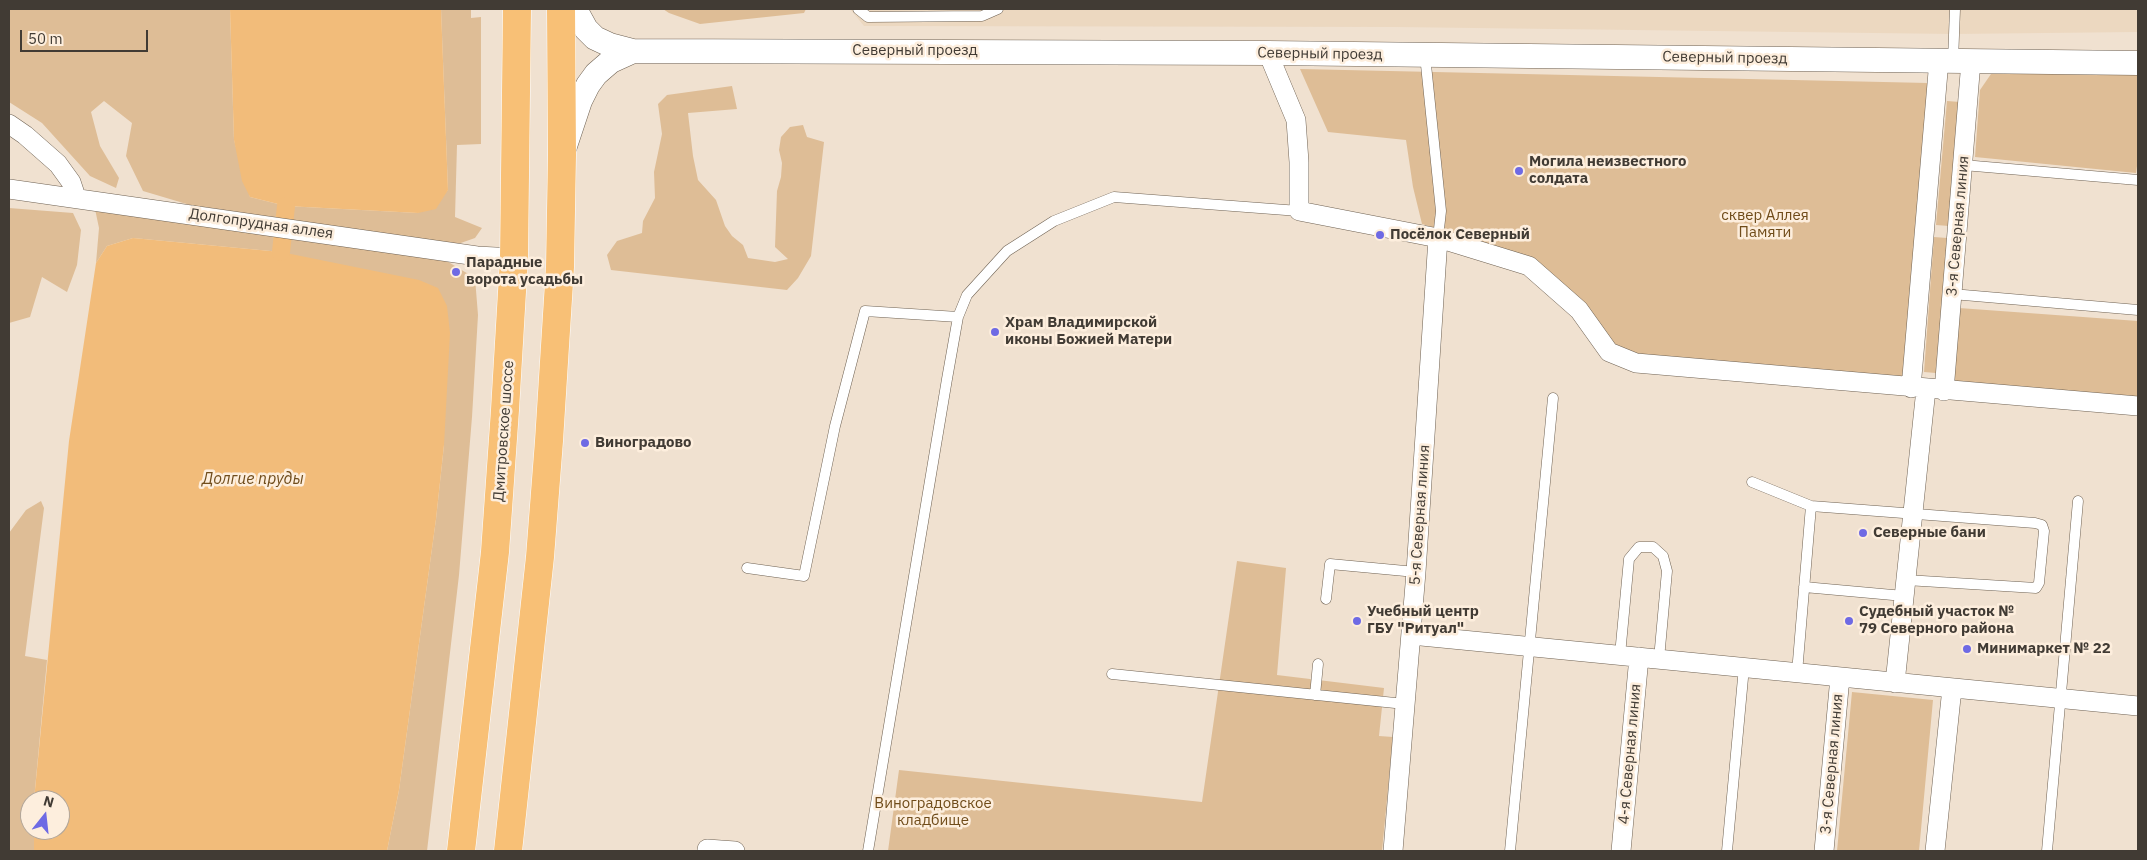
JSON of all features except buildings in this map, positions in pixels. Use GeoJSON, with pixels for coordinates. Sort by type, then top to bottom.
{"type":"FeatureCollection","features":[{"type":"Feature","properties":{"kind":"highway","name":"Дмитровское шоссе"},"geometry":{"type":"LineString","coordinates":[[461,851],[496,552],[514,258],[517,9]]}},
{"type":"Feature","properties":{"kind":"highway"},"geometry":{"type":"LineString","coordinates":[[508,851],[540,557],[560,267],[562,154],[561,9]]}},
{"type":"Feature","properties":{"kind":"street"},"geometry":{"type":"LineString","coordinates":[[576,9],[586,29],[595,38],[610,45],[634,51]]}},
{"type":"Feature","properties":{"kind":"street","name":"Северный проезд"},"geometry":{"type":"LineString","coordinates":[[562,154],[580,100],[588,85],[596,74],[611,61],[634,51],[1268,53],[2138,63]]}},
{"type":"Feature","properties":{"kind":"street"},"geometry":{"type":"LineString","coordinates":[[1268,53],[1296,120],[1299,162],[1299,211],[1438,238],[1529,266],[1579,310],[1609,352],[1636,363],[2138,406]]}},
{"type":"Feature","properties":{"kind":"street","name":"3-я Северная линия"},"geometry":{"type":"LineString","coordinates":[[1927,389],[1952,294],[1963,165],[1954,61]]}},
{"type":"Feature","properties":{"kind":"street","name":"3-я Северная линия"},"geometry":{"type":"LineString","coordinates":[[1895,683],[1927,389],[1954,61]]}},
{"type":"Feature","properties":{"kind":"street"},"geometry":{"type":"LineString","coordinates":[[9,124],[25,135],[58,164],[71,182],[76,197]]}},
{"type":"Feature","properties":{"kind":"street","name":"Долгопрудная аллея"},"geometry":{"type":"LineString","coordinates":[[9,189],[76,197],[477,256],[514,258]]}},
{"type":"Feature","properties":{"kind":"street","name":"5-я Северная линия"},"geometry":{"type":"LineString","coordinates":[[1393,851],[1416,572],[1438,238]]}},
{"type":"Feature","properties":{"kind":"street"},"geometry":{"type":"LineString","coordinates":[[1411,635],[2138,706]]}},
{"type":"Feature","properties":{"kind":"street","name":"4-я Северная линия"},"geometry":{"type":"LineString","coordinates":[[1621,851],[1630,656]]}},
{"type":"Feature","properties":{"kind":"street","name":"3-я Северная линия"},"geometry":{"type":"LineString","coordinates":[[1824,851],[1840,677]]}},
{"type":"Feature","properties":{"kind":"street"},"geometry":{"type":"LineString","coordinates":[[1935,851],[1952,688]]}},
{"type":"Feature","properties":{"kind":"street"},"geometry":{"type":"LineString","coordinates":[[707,851],[707,849],[735,851]]}},
{"type":"Feature","properties":{"kind":"lane"},"geometry":{"type":"LineString","coordinates":[[858,9],[868,17],[982,16],[998,9]]}},
{"type":"Feature","properties":{"kind":"lane"},"geometry":{"type":"LineString","coordinates":[[1954,61],[1955,9]]}},
{"type":"Feature","properties":{"kind":"lane"},"geometry":{"type":"LineString","coordinates":[[1425,55],[1441,211],[1438,238]]}},
{"type":"Feature","properties":{"kind":"lane"},"geometry":{"type":"LineString","coordinates":[[1963,165],[2138,180]]}},
{"type":"Feature","properties":{"kind":"lane"},"geometry":{"type":"LineString","coordinates":[[868,851],[958,317],[967,295],[1006,251],[1054,221],[1114,197],[1299,211]]}},
{"type":"Feature","properties":{"kind":"lane"},"geometry":{"type":"LineString","coordinates":[[1952,294],[2138,310]]}},
{"type":"Feature","properties":{"kind":"lane"},"geometry":{"type":"LineString","coordinates":[[747,568],[804,576],[834,426],[865,311],[958,317]]}},
{"type":"Feature","properties":{"kind":"lane"},"geometry":{"type":"LineString","coordinates":[[1510,851],[1553,398]]}},
{"type":"Feature","properties":{"kind":"lane"},"geometry":{"type":"LineString","coordinates":[[1752,482],[1811,506],[2036,522],[2042,526],[2044,532],[2039,583],[2036,588],[1804,587]]}},
{"type":"Feature","properties":{"kind":"lane"},"geometry":{"type":"LineString","coordinates":[[2047,851],[2078,501]]}},
{"type":"Feature","properties":{"kind":"lane"},"geometry":{"type":"LineString","coordinates":[[1798,672],[1811,506]]}},
{"type":"Feature","properties":{"kind":"lane"},"geometry":{"type":"LineString","coordinates":[[1630,656],[1629,559],[1639,547],[1653,547],[1663,556],[1667,571],[1659,659]]}},
{"type":"Feature","properties":{"kind":"lane"},"geometry":{"type":"LineString","coordinates":[[1326,599],[1330,564],[1416,572]]}},
{"type":"Feature","properties":{"kind":"lane"},"geometry":{"type":"LineString","coordinates":[[1314,695],[1318,664]]}},
{"type":"Feature","properties":{"kind":"lane"},"geometry":{"type":"LineString","coordinates":[[1727,851],[1744,667]]}},
{"type":"Feature","properties":{"kind":"lane"},"geometry":{"type":"LineString","coordinates":[[1112,674],[1405,704]]}},
{"type":"Feature","properties":{"kind":"shaded area"},"geometry":{"type":"Polygon","coordinates":[[[850,9],[2138,9],[2138,32],[1953,34],[1394,27],[864,26],[850,9]]]}},
{"type":"Feature","properties":{"kind":"green space"},"geometry":{"type":"Polygon","coordinates":[[[9,9],[230,9],[234,140],[250,197],[286,206],[418,213],[448,190],[441,9],[471,9],[471,18],[481,17],[481,144],[457,145],[455,217],[482,228],[475,238],[455,245],[190,205],[143,191],[126,156],[132,123],[104,101],[91,112],[100,146],[119,178],[116,188],[90,176],[42,123],[9,102],[9,9]]]}},
{"type":"Feature","properties":{"kind":"green space"},"geometry":{"type":"Polygon","coordinates":[[[663,9],[806,9],[804,13],[700,24],[663,9]]]}},
{"type":"Feature","properties":{"kind":"green space","name":"сквер Аллея Памяти"},"geometry":{"type":"Polygon","coordinates":[[[1300,69],[1928,83],[1903,382],[1642,359],[1612,344],[1532,258],[1422,224],[1413,187],[1406,140],[1328,132],[1300,69]]]}},
{"type":"Feature","properties":{"kind":"green space"},"geometry":{"type":"Polygon","coordinates":[[[1991,74],[2138,74],[2138,159],[2136,173],[1975,157],[1980,90],[1991,74]]]}},
{"type":"Feature","properties":{"kind":"green space"},"geometry":{"type":"Polygon","coordinates":[[[732,86],[737,109],[688,113],[698,180],[716,200],[725,226],[732,236],[743,245],[748,258],[775,262],[788,259],[775,247],[777,191],[782,163],[779,150],[781,137],[790,127],[803,125],[807,137],[824,142],[811,256],[798,278],[787,290],[611,270],[607,255],[617,241],[642,233],[643,221],[655,198],[654,172],[662,134],[658,104],[667,95],[732,86]]]}},
{"type":"Feature","properties":{"kind":"green space"},"geometry":{"type":"Polygon","coordinates":[[[1947,101],[1960,102],[1949,226],[1936,225],[1947,101]]]}},
{"type":"Feature","properties":{"kind":"green space"},"geometry":{"type":"Polygon","coordinates":[[[9,208],[73,213],[81,230],[77,265],[67,292],[42,277],[30,317],[9,323],[9,208]]]}},
{"type":"Feature","properties":{"kind":"green space"},"geometry":{"type":"Polygon","coordinates":[[[95,209],[445,260],[475,278],[478,315],[459,575],[427,851],[387,851],[399,790],[436,519],[444,445],[281,252],[133,238],[107,246],[96,263],[99,228],[95,209]]]}},
{"type":"Feature","properties":{"kind":"green space"},"geometry":{"type":"Polygon","coordinates":[[[1934,237],[1947,238],[1936,373],[1924,372],[1934,237]]]}},
{"type":"Feature","properties":{"kind":"green space"},"geometry":{"type":"Polygon","coordinates":[[[1959,308],[2138,321],[2138,401],[1950,386],[1959,308]]]}},
{"type":"Feature","properties":{"kind":"green space"},"geometry":{"type":"Polygon","coordinates":[[[41,501],[44,508],[25,656],[47,660],[35,790],[20,790],[20,840],[34,840],[34,851],[9,851],[9,533],[26,510],[41,501]]]}},
{"type":"Feature","properties":{"kind":"green space","name":"Виноградовское кладбище"},"geometry":{"type":"Polygon","coordinates":[[[1237,561],[1286,568],[1277,675],[1384,688],[1379,736],[1393,737],[1382,851],[888,851],[899,770],[1202,802],[1237,561]]]}},
{"type":"Feature","properties":{"kind":"green space"},"geometry":{"type":"Polygon","coordinates":[[[1852,692],[1933,700],[1919,851],[1837,851],[1852,692]]]}},
{"type":"Feature","properties":{"kind":"water"},"geometry":{"type":"Polygon","coordinates":[[[230,9],[441,9],[448,190],[436,209],[418,213],[286,206],[250,197],[242,181],[234,140],[230,9]]]}},
{"type":"Feature","properties":{"kind":"water","name":"Долгие пруды"},"geometry":{"type":"Polygon","coordinates":[[[133,238],[281,252],[419,280],[438,288],[447,306],[450,333],[444,445],[436,519],[399,790],[387,851],[34,851],[34,840],[70,840],[70,790],[35,790],[69,441],[96,263],[107,246],[133,238]]]}},
{"type":"Feature","properties":{"kind":"waterway"},"geometry":{"type":"LineString","coordinates":[[281,252],[286,206]]}},
{"type":"Feature","properties":{"kind":"place","name":"Могила неизвестного солдата"},"geometry":{"type":"Point","coordinates":[1519,171]}},
{"type":"Feature","properties":{"kind":"place","name":"Посёлок Северный"},"geometry":{"type":"Point","coordinates":[1380,235]}},
{"type":"Feature","properties":{"kind":"place","name":"Парадные ворота усадьбы"},"geometry":{"type":"Point","coordinates":[456,272]}},
{"type":"Feature","properties":{"kind":"place","name":"Храм Владимирской иконы Божией Матери"},"geometry":{"type":"Point","coordinates":[995,332]}},
{"type":"Feature","properties":{"kind":"place","name":"Виноградово"},"geometry":{"type":"Point","coordinates":[585,443]}},
{"type":"Feature","properties":{"kind":"place","name":"Северные бани"},"geometry":{"type":"Point","coordinates":[1863,533]}},
{"type":"Feature","properties":{"kind":"place","name":"Учебный центр ГБУ \"Ритуал\""},"geometry":{"type":"Point","coordinates":[1357,621]}},
{"type":"Feature","properties":{"kind":"place","name":"Судебный участок № 79 Северного района"},"geometry":{"type":"Point","coordinates":[1849,621]}},
{"type":"Feature","properties":{"kind":"place","name":"Минимаркет № 22"},"geometry":{"type":"Point","coordinates":[1967,649]}}]}
